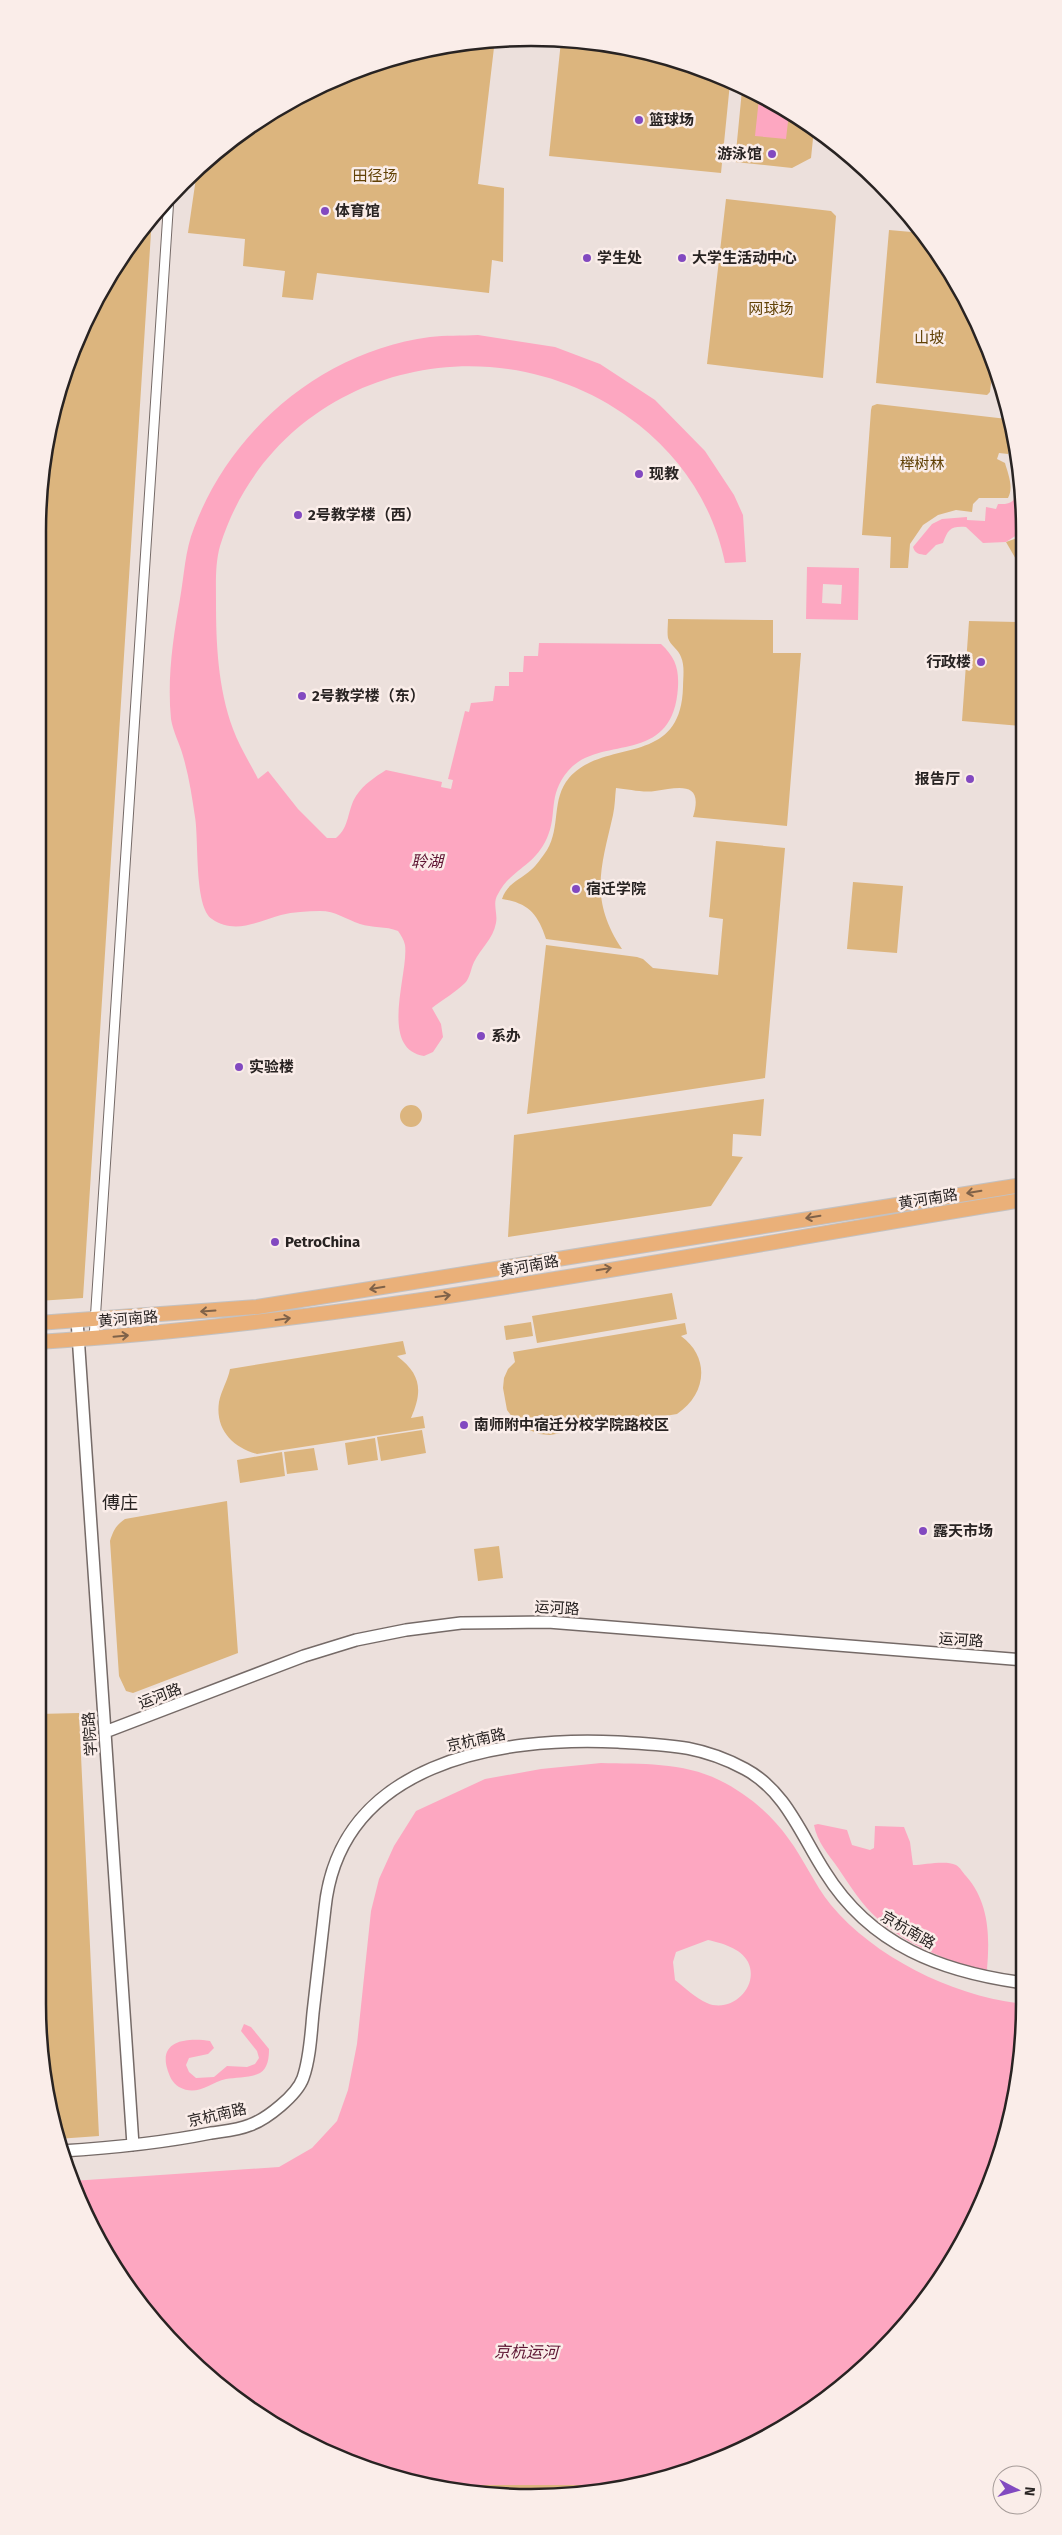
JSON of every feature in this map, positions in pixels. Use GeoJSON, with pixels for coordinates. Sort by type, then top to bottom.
{"type":"FeatureCollection","features":[{"type":"Feature","properties":{"kind":"main road","name":"黄河南路"},"geometry":{"type":"LineString","coordinates":[[46,1322],[257,1307],[1016,1186]]}},
{"type":"Feature","properties":{"kind":"main road","name":"黄河南路"},"geometry":{"type":"LineString","coordinates":[[46,1341],[257,1323],[472,1292],[1016,1201]]}},
{"type":"Feature","properties":{"kind":"street"},"geometry":{"type":"LineString","coordinates":[[94,1338],[168,210]]}},
{"type":"Feature","properties":{"kind":"street","name":"学院路"},"geometry":{"type":"LineString","coordinates":[[77,1320],[133,2145]]}},
{"type":"Feature","properties":{"kind":"street","name":"运河路"},"geometry":{"type":"LineString","coordinates":[[105,1732],[304,1656],[356,1640],[406,1630],[461,1623],[501,1620],[548,1622],[1016,1659]]}},
{"type":"Feature","properties":{"kind":"street","name":"京杭南路"},"geometry":{"type":"LineString","coordinates":[[69,2150],[187,2138],[251,2125],[287,2101],[302,2081],[309,2050],[326,1899],[337,1858],[358,1820],[392,1790],[429,1768],[466,1755],[550,1742],[582,1740],[684,1746],[707,1751],[756,1776],[786,1805],[826,1874],[864,1921],[888,1938],[938,1964],[982,1977],[1016,1982]]}},
{"type":"Feature","properties":{"kind":"green space","name":"田径场"},"geometry":{"type":"Polygon","coordinates":[[[494,47],[478,184],[504,188],[503,262],[492,260],[489,293],[317,273],[313,300],[282,297],[285,271],[243,266],[245,239],[188,233],[196,181],[236,146],[289,111],[345,83],[375,72],[436,56],[494,47]]]}},
{"type":"Feature","properties":{"kind":"green space","name":"篮球场"},"geometry":{"type":"Polygon","coordinates":[[[560,47],[594,50],[656,63],[687,72],[729,89],[721,173],[549,156],[560,47]]]}},
{"type":"Feature","properties":{"kind":"green space"},"geometry":{"type":"Polygon","coordinates":[[[742,94],[773,111],[813,137],[811,158],[792,168],[735,162],[742,94]]]}},
{"type":"Feature","properties":{"kind":"green space","name":"网球场"},"geometry":{"type":"Polygon","coordinates":[[[726,199],[831,211],[836,216],[823,378],[707,364],[726,199]]]}},
{"type":"Feature","properties":{"kind":"green space"},"geometry":{"type":"Polygon","coordinates":[[[151,230],[83,1298],[46,1300],[47,499],[50,468],[63,406],[83,345],[111,289],[151,230]]]}},
{"type":"Feature","properties":{"kind":"green space","name":"山坡"},"geometry":{"type":"Polygon","coordinates":[[[889,230],[913,232],[951,289],[966,317],[990,375],[992,380],[990,392],[987,395],[876,383],[889,230]]]}},
{"type":"Feature","properties":{"kind":"green space","name":"榉树林"},"geometry":{"type":"Polygon","coordinates":[[[877,404],[1002,418],[1006,436],[1008,454],[999,453],[997,459],[1005,463],[1009,476],[1010,494],[1008,498],[979,498],[973,504],[972,512],[956,510],[938,515],[923,525],[910,544],[908,568],[890,568],[891,537],[862,535],[872,406],[877,404]]]}},
{"type":"Feature","properties":{"kind":"green space"},"geometry":{"type":"Polygon","coordinates":[[[1016,538],[1016,559],[1006,542],[1016,538]]]}},
{"type":"Feature","properties":{"kind":"green space"},"geometry":{"type":"Polygon","coordinates":[[[668,619],[773,620],[773,653],[801,653],[787,826],[693,817],[696,805],[695,797],[688,789],[673,788],[646,792],[616,788],[614,812],[602,868],[601,899],[612,931],[622,949],[546,939],[543,930],[531,911],[519,903],[502,899],[510,885],[533,868],[547,850],[554,832],[560,795],[563,786],[569,778],[584,766],[601,758],[638,748],[655,741],[669,730],[679,713],[684,672],[680,654],[668,638],[668,619]]]}},
{"type":"Feature","properties":{"kind":"green space"},"geometry":{"type":"Polygon","coordinates":[[[969,621],[1016,622],[1016,726],[962,721],[969,621]]]}},
{"type":"Feature","properties":{"kind":"green space"},"geometry":{"type":"Polygon","coordinates":[[[716,841],[785,848],[765,1078],[527,1114],[546,945],[637,957],[643,959],[653,968],[718,975],[723,919],[709,917],[716,841]]]}},
{"type":"Feature","properties":{"kind":"green space"},"geometry":{"type":"Polygon","coordinates":[[[853,882],[903,886],[897,953],[847,949],[853,882]]]}},
{"type":"Feature","properties":{"kind":"green space"},"geometry":{"type":"Polygon","coordinates":[[[764,1099],[761,1136],[733,1134],[732,1156],[743,1157],[711,1206],[508,1237],[514,1135],[764,1099]]]}},
{"type":"Feature","properties":{"kind":"green space"},"geometry":{"type":"Polygon","coordinates":[[[411,1105],[419,1108],[422,1116],[419,1124],[411,1127],[403,1124],[400,1116],[403,1108],[411,1105]]]}},
{"type":"Feature","properties":{"kind":"green space"},"geometry":{"type":"Polygon","coordinates":[[[672,1293],[677,1319],[537,1343],[532,1316],[672,1293]]]}},
{"type":"Feature","properties":{"kind":"green space"},"geometry":{"type":"Polygon","coordinates":[[[531,1322],[533,1336],[506,1340],[504,1326],[531,1322]]]}},
{"type":"Feature","properties":{"kind":"green space"},"geometry":{"type":"Polygon","coordinates":[[[685,1323],[687,1334],[681,1336],[691,1345],[697,1355],[701,1365],[701,1376],[699,1387],[694,1397],[677,1414],[550,1435],[539,1434],[518,1425],[507,1410],[503,1388],[504,1378],[508,1369],[515,1362],[513,1352],[685,1323]]]}},
{"type":"Feature","properties":{"kind":"green space"},"geometry":{"type":"Polygon","coordinates":[[[403,1341],[406,1354],[397,1356],[411,1369],[418,1384],[417,1399],[411,1418],[423,1416],[425,1428],[257,1454],[240,1447],[227,1436],[218,1412],[221,1394],[230,1369],[403,1341]]]}},
{"type":"Feature","properties":{"kind":"green space"},"geometry":{"type":"Polygon","coordinates":[[[422,1430],[426,1453],[381,1461],[377,1437],[422,1430]]]}},
{"type":"Feature","properties":{"kind":"green space"},"geometry":{"type":"Polygon","coordinates":[[[375,1438],[378,1460],[348,1465],[345,1443],[375,1438]]]}},
{"type":"Feature","properties":{"kind":"green space"},"geometry":{"type":"Polygon","coordinates":[[[314,1448],[318,1470],[287,1474],[284,1452],[314,1448]]]}},
{"type":"Feature","properties":{"kind":"green space"},"geometry":{"type":"Polygon","coordinates":[[[282,1452],[285,1476],[240,1483],[237,1460],[282,1452]]]}},
{"type":"Feature","properties":{"kind":"green space"},"geometry":{"type":"Polygon","coordinates":[[[227,1501],[238,1653],[133,1693],[126,1691],[119,1676],[110,1541],[114,1531],[125,1519],[227,1501]]]}},
{"type":"Feature","properties":{"kind":"green space"},"geometry":{"type":"Polygon","coordinates":[[[499,1546],[503,1578],[478,1581],[474,1549],[499,1546]]]}},
{"type":"Feature","properties":{"kind":"green space"},"geometry":{"type":"Polygon","coordinates":[[[79,1713],[99,2136],[66,2138],[50,2067],[46,2004],[46,1714],[79,1713]]]}},
{"type":"Feature","properties":{"kind":"green space"},"geometry":{"type":"Polygon","coordinates":[[[630,2478],[594,2485],[531,2489],[468,2485],[435,2479],[630,2478]]]}},
{"type":"Feature","properties":{"kind":"water"},"geometry":{"type":"Polygon","coordinates":[[[758,103],[788,121],[786,139],[755,136],[758,103]]]}},
{"type":"Feature","properties":{"kind":"water","name":"聆湖"},"geometry":{"type":"Polygon","coordinates":[[[478,335],[555,347],[600,364],[655,400],[705,451],[734,495],[743,515],[746,562],[725,563],[713,523],[705,504],[694,486],[669,454],[639,425],[582,390],[521,371],[458,366],[397,376],[339,399],[289,436],[248,485],[220,546],[217,560],[217,633],[219,666],[224,698],[235,735],[258,779],[268,771],[298,809],[327,838],[336,838],[341,834],[356,796],[366,784],[386,770],[442,782],[441,787],[451,789],[453,780],[448,779],[465,711],[469,712],[471,703],[493,701],[495,686],[509,686],[509,672],[523,672],[524,656],[538,656],[539,643],[661,644],[673,658],[677,668],[678,687],[673,712],[663,729],[649,739],[633,745],[598,753],[582,760],[568,771],[562,780],[557,789],[547,838],[536,855],[509,879],[496,897],[494,929],[490,939],[474,962],[467,981],[432,1008],[441,1024],[443,1037],[433,1052],[424,1056],[410,1050],[402,1040],[399,1025],[399,1008],[405,945],[398,931],[360,924],[326,911],[290,913],[238,926],[221,924],[212,919],[206,912],[200,888],[195,817],[190,786],[171,719],[171,659],[191,536],[210,492],[231,458],[257,428],[286,401],[318,377],[353,359],[391,345],[430,337],[478,335]]]}},
{"type":"Feature","properties":{"kind":"water"},"geometry":{"type":"Polygon","coordinates":[[[1015,497],[1016,536],[1006,542],[983,543],[966,527],[957,527],[951,529],[943,543],[936,545],[926,555],[919,554],[913,547],[932,524],[942,519],[967,517],[967,520],[985,521],[986,507],[996,509],[998,504],[1007,504],[1015,497]]]}},
{"type":"Feature","properties":{"kind":"water"},"geometry":{"type":"Polygon","coordinates":[[[807,567],[859,568],[858,620],[806,619],[807,567]],[[823,584],[822,603],[841,604],[842,585],[823,584]]]}},
{"type":"Feature","properties":{"kind":"water","name":"京杭运河"},"geometry":{"type":"Polygon","coordinates":[[[601,1763],[661,1765],[705,1774],[739,1791],[766,1813],[794,1846],[819,1889],[831,1905],[870,1942],[893,1958],[944,1984],[971,1993],[1016,2003],[1012,2067],[1006,2099],[990,2160],[979,2190],[951,2246],[916,2299],[895,2324],[874,2347],[826,2389],[773,2424],[745,2439],[687,2463],[656,2472],[594,2485],[468,2485],[436,2479],[375,2463],[345,2452],[289,2424],[236,2389],[188,2347],[167,2324],[146,2299],[111,2246],[80,2180],[279,2167],[312,2148],[337,2121],[348,2090],[357,2044],[371,1911],[379,1879],[394,1846],[416,1811],[485,1779],[541,1769],[601,1763]],[[708,1940],[676,1952],[673,1962],[675,1980],[707,2003],[725,2005],[734,2001],[747,1989],[751,1971],[748,1962],[741,1953],[725,1945],[708,1940]]]}},
{"type":"Feature","properties":{"kind":"water"},"geometry":{"type":"Polygon","coordinates":[[[818,1824],[847,1830],[852,1845],[870,1850],[874,1848],[875,1826],[904,1827],[910,1842],[913,1865],[946,1863],[957,1866],[974,1886],[984,1908],[988,1932],[987,1969],[983,1972],[928,1951],[902,1937],[878,1919],[856,1895],[824,1848],[814,1825],[818,1824]]]}},
{"type":"Feature","properties":{"kind":"water"},"geometry":{"type":"Polygon","coordinates":[[[244,2024],[251,2027],[269,2049],[268,2063],[263,2071],[252,2076],[226,2079],[192,2091],[185,2090],[174,2083],[167,2068],[166,2058],[168,2051],[178,2042],[210,2041],[214,2048],[208,2054],[189,2058],[186,2065],[189,2072],[196,2078],[214,2077],[227,2066],[247,2067],[255,2064],[259,2058],[257,2051],[241,2031],[244,2024]]]}},
{"type":"Feature","properties":{"kind":"place","name":"篮球场"},"geometry":{"type":"Point","coordinates":[639,120]}},
{"type":"Feature","properties":{"kind":"place","name":"游泳馆"},"geometry":{"type":"Point","coordinates":[772,154]}},
{"type":"Feature","properties":{"kind":"place","name":"体育馆"},"geometry":{"type":"Point","coordinates":[325,211]}},
{"type":"Feature","properties":{"kind":"place","name":"学生处"},"geometry":{"type":"Point","coordinates":[587,258]}},
{"type":"Feature","properties":{"kind":"place","name":"大学生活动中心"},"geometry":{"type":"Point","coordinates":[682,258]}},
{"type":"Feature","properties":{"kind":"place","name":"现教"},"geometry":{"type":"Point","coordinates":[639,474]}},
{"type":"Feature","properties":{"kind":"place","name":"2号教学楼（西）"},"geometry":{"type":"Point","coordinates":[298,515]}},
{"type":"Feature","properties":{"kind":"place","name":"行政楼"},"geometry":{"type":"Point","coordinates":[981,662]}},
{"type":"Feature","properties":{"kind":"place","name":"2号教学楼（东）"},"geometry":{"type":"Point","coordinates":[302,696]}},
{"type":"Feature","properties":{"kind":"place","name":"报告厅"},"geometry":{"type":"Point","coordinates":[970,779]}},
{"type":"Feature","properties":{"kind":"place","name":"宿迁学院"},"geometry":{"type":"Point","coordinates":[576,889]}},
{"type":"Feature","properties":{"kind":"place","name":"系办"},"geometry":{"type":"Point","coordinates":[481,1036]}},
{"type":"Feature","properties":{"kind":"place","name":"实验楼"},"geometry":{"type":"Point","coordinates":[239,1067]}},
{"type":"Feature","properties":{"kind":"place","name":"PetroChina"},"geometry":{"type":"Point","coordinates":[275,1242]}},
{"type":"Feature","properties":{"kind":"place","name":"南师附中宿迁分校学院路校区"},"geometry":{"type":"Point","coordinates":[464,1425]}},
{"type":"Feature","properties":{"kind":"place","name":"露天市场"},"geometry":{"type":"Point","coordinates":[923,1531]}},
{"type":"Feature","properties":{"kind":"district","name":"傅庄"},"geometry":{"type":"Point","coordinates":[120,1503]}}]}
